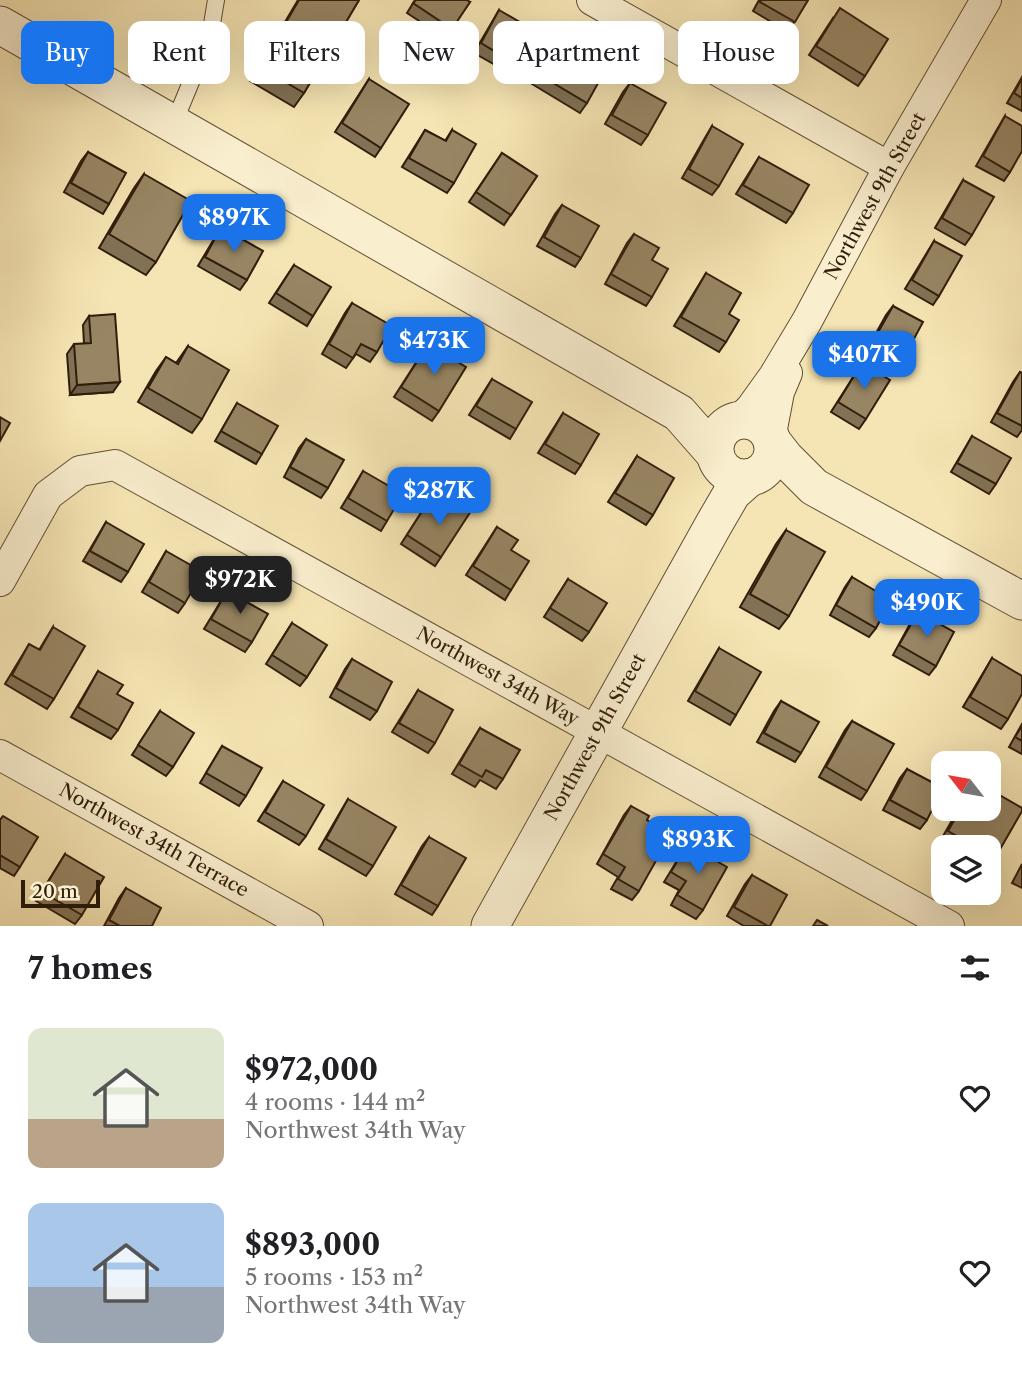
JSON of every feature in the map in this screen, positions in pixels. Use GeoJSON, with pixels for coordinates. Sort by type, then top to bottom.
{"type":"FeatureCollection","features":[{"type":"Feature","properties":{"kind":"street"},"geometry":{"type":"LineString","coordinates":[[592,0],[889,167]]}},
{"type":"Feature","properties":{"kind":"street","name":"Northwest 9th Street"},"geometry":{"type":"LineString","coordinates":[[490,926],[732,493],[744,449],[779,392],[807,321],[889,167],[986,0]]}},
{"type":"Feature","properties":{"kind":"street"},"geometry":{"type":"LineString","coordinates":[[5,28],[679,413],[744,449],[785,458],[814,487],[1018,590]]}},
{"type":"Feature","properties":{"kind":"street","name":"Northwest 34th Way"},"geometry":{"type":"LineString","coordinates":[[0,581],[48,495],[80,471],[115,465],[948,926]]}},
{"type":"Feature","properties":{"kind":"street","name":"Northwest 34th Terrace"},"geometry":{"type":"LineString","coordinates":[[0,755],[308,926]]}},
{"type":"Feature","properties":{"kind":"lane"},"geometry":{"type":"LineString","coordinates":[[174,123],[210,36],[216,0]]}},
{"type":"Feature","properties":{"kind":"building"},"geometry":{"type":"Polygon","coordinates":[[[299,0],[359,0],[347,21],[287,21],[299,0]]]}},
{"type":"Feature","properties":{"kind":"building"},"geometry":{"type":"Polygon","coordinates":[[[416,0],[470,2],[457,21],[440,21],[413,3],[416,0]]]}},
{"type":"Feature","properties":{"kind":"building"},"geometry":{"type":"Polygon","coordinates":[[[761,0],[808,0],[796,21],[760,2],[761,0]]]}},
{"type":"Feature","properties":{"kind":"building"},"geometry":{"type":"Polygon","coordinates":[[[840,8],[888,39],[865,76],[816,46],[840,8]]]}},
{"type":"Feature","properties":{"kind":"building"},"geometry":{"type":"Polygon","coordinates":[[[499,10],[518,21],[493,21],[499,10]]]}},
{"type":"Feature","properties":{"kind":"building"},"geometry":{"type":"Polygon","coordinates":[[[493,21],[493,50],[481,43],[493,21]]]}},
{"type":"Feature","properties":{"kind":"building"},"geometry":{"type":"Polygon","coordinates":[[[369,79],[409,104],[381,148],[342,123],[369,79]]]}},
{"type":"Feature","properties":{"kind":"building"},"geometry":{"type":"Polygon","coordinates":[[[1022,79],[1022,98],[1014,93],[1022,79]]]}},
{"type":"Feature","properties":{"kind":"building"},"geometry":{"type":"Polygon","coordinates":[[[289,84],[309,84],[304,93],[289,84]]]}},
{"type":"Feature","properties":{"kind":"building"},"geometry":{"type":"Polygon","coordinates":[[[555,84],[598,84],[587,103],[555,84]]]}},
{"type":"Feature","properties":{"kind":"building"},"geometry":{"type":"Polygon","coordinates":[[[629,84],[666,103],[648,135],[612,115],[629,84]]]}},
{"type":"Feature","properties":{"kind":"building"},"geometry":{"type":"Polygon","coordinates":[[[1005,116],[1022,126],[1022,151],[1010,172],[983,156],[1005,116]]]}},
{"type":"Feature","properties":{"kind":"building"},"geometry":{"type":"Polygon","coordinates":[[[712,126],[743,144],[719,186],[689,169],[712,126]]]}},
{"type":"Feature","properties":{"kind":"building"},"geometry":{"type":"Polygon","coordinates":[[[425,130],[446,141],[452,130],[476,144],[454,183],[409,158],[425,130]]]}},
{"type":"Feature","properties":{"kind":"building"},"geometry":{"type":"Polygon","coordinates":[[[88,152],[126,173],[109,204],[71,183],[88,152]]]}},
{"type":"Feature","properties":{"kind":"building"},"geometry":{"type":"Polygon","coordinates":[[[502,153],[537,176],[511,215],[476,192],[502,153]]]}},
{"type":"Feature","properties":{"kind":"building"},"geometry":{"type":"Polygon","coordinates":[[[759,157],[809,185],[793,213],[743,185],[759,157]]]}},
{"type":"Feature","properties":{"kind":"building"},"geometry":{"type":"Polygon","coordinates":[[[144,174],[191,201],[156,262],[109,234],[144,174]]]}},
{"type":"Feature","properties":{"kind":"building"},"geometry":{"type":"Polygon","coordinates":[[[963,180],[994,197],[972,235],[942,218],[963,180]]]}},
{"type":"Feature","properties":{"kind":"building"},"geometry":{"type":"Polygon","coordinates":[[[562,205],[599,226],[581,258],[544,237],[562,205]]]}},
{"type":"Feature","properties":{"kind":"building"},"geometry":{"type":"Polygon","coordinates":[[[221,227],[263,251],[247,280],[205,257],[221,227]]]}},
{"type":"Feature","properties":{"kind":"building"},"geometry":{"type":"Polygon","coordinates":[[[634,234],[659,248],[652,260],[668,269],[652,297],[611,274],[634,234]]]}},
{"type":"Feature","properties":{"kind":"building"},"geometry":{"type":"Polygon","coordinates":[[[934,241],[962,256],[939,296],[912,280],[934,241]]]}},
{"type":"Feature","properties":{"kind":"building"},"geometry":{"type":"Polygon","coordinates":[[[294,265],[331,287],[313,316],[276,293],[294,265]]]}},
{"type":"Feature","properties":{"kind":"building"},"geometry":{"type":"Polygon","coordinates":[[[706,273],[741,293],[729,314],[739,320],[726,342],[681,317],[706,273]]]}},
{"type":"Feature","properties":{"kind":"building"},"geometry":{"type":"Polygon","coordinates":[[[352,303],[392,326],[377,352],[361,344],[353,358],[329,344],[352,303]]]}},
{"type":"Feature","properties":{"kind":"building"},"geometry":{"type":"Polygon","coordinates":[[[893,306],[923,322],[902,361],[872,343],[893,306]]]}},
{"type":"Feature","properties":{"kind":"building"},"geometry":{"type":"Polygon","coordinates":[[[115,314],[120,382],[77,385],[74,344],[91,343],[89,316],[115,314]]]}},
{"type":"Feature","properties":{"kind":"building"},"geometry":{"type":"Polygon","coordinates":[[[428,344],[466,367],[439,411],[401,387],[428,344]]]}},
{"type":"Feature","properties":{"kind":"building"},"geometry":{"type":"Polygon","coordinates":[[[188,346],[229,370],[202,419],[148,388],[166,357],[178,364],[188,346]]]}},
{"type":"Feature","properties":{"kind":"building"},"geometry":{"type":"Polygon","coordinates":[[[862,363],[890,380],[866,419],[838,402],[862,363]]]}},
{"type":"Feature","properties":{"kind":"building"},"geometry":{"type":"Polygon","coordinates":[[[1020,372],[1022,373],[1022,426],[997,413],[1020,372]]]}},
{"type":"Feature","properties":{"kind":"building"},"geometry":{"type":"Polygon","coordinates":[[[492,379],[532,402],[516,429],[476,406],[492,379]]]}},
{"type":"Feature","properties":{"kind":"building"},"geometry":{"type":"Polygon","coordinates":[[[237,403],[278,426],[262,454],[221,431],[237,403]]]}},
{"type":"Feature","properties":{"kind":"building"},"geometry":{"type":"Polygon","coordinates":[[[563,413],[599,434],[581,465],[545,444],[563,413]]]}},
{"type":"Feature","properties":{"kind":"building"},"geometry":{"type":"Polygon","coordinates":[[[0,417],[10,423],[0,441],[0,417]]]}},
{"type":"Feature","properties":{"kind":"building"},"geometry":{"type":"Polygon","coordinates":[[[972,436],[1011,458],[996,484],[957,463],[972,436]]]}},
{"type":"Feature","properties":{"kind":"building"},"geometry":{"type":"Polygon","coordinates":[[[306,439],[344,460],[328,488],[290,467],[306,439]]]}},
{"type":"Feature","properties":{"kind":"building"},"geometry":{"type":"Polygon","coordinates":[[[637,456],[674,478],[653,515],[615,493],[637,456]]]}},
{"type":"Feature","properties":{"kind":"building"},"geometry":{"type":"Polygon","coordinates":[[[363,471],[403,494],[387,521],[348,498],[363,471]]]}},
{"type":"Feature","properties":{"kind":"building"},"geometry":{"type":"Polygon","coordinates":[[[453,499],[471,511],[441,557],[407,535],[426,505],[442,515],[453,499]]]}},
{"type":"Feature","properties":{"kind":"building"},"geometry":{"type":"Polygon","coordinates":[[[106,522],[144,544],[128,572],[90,551],[106,522]]]}},
{"type":"Feature","properties":{"kind":"building"},"geometry":{"type":"Polygon","coordinates":[[[497,527],[518,540],[511,550],[529,561],[511,590],[473,566],[497,527]]]}},
{"type":"Feature","properties":{"kind":"building"},"geometry":{"type":"Polygon","coordinates":[[[786,530],[825,552],[789,616],[750,594],[786,530]]]}},
{"type":"Feature","properties":{"kind":"building"},"geometry":{"type":"Polygon","coordinates":[[[166,551],[203,572],[185,603],[149,582],[166,551]]]}},
{"type":"Feature","properties":{"kind":"building"},"geometry":{"type":"Polygon","coordinates":[[[852,577],[891,600],[876,628],[836,605],[852,577]]]}},
{"type":"Feature","properties":{"kind":"building"},"geometry":{"type":"Polygon","coordinates":[[[568,579],[607,603],[589,632],[550,608],[568,579]]]}},
{"type":"Feature","properties":{"kind":"building"},"geometry":{"type":"Polygon","coordinates":[[[227,591],[268,614],[252,642],[211,619],[227,591]]]}},
{"type":"Feature","properties":{"kind":"building"},"geometry":{"type":"Polygon","coordinates":[[[918,612],[954,632],[936,666],[899,645],[918,612]]]}},
{"type":"Feature","properties":{"kind":"building"},"geometry":{"type":"Polygon","coordinates":[[[292,623],[327,645],[307,677],[272,655],[292,623]]]}},
{"type":"Feature","properties":{"kind":"building"},"geometry":{"type":"Polygon","coordinates":[[[53,627],[85,646],[54,699],[12,675],[29,644],[40,650],[53,627]]]}},
{"type":"Feature","properties":{"kind":"building"},"geometry":{"type":"Polygon","coordinates":[[[719,648],[761,672],[736,715],[695,691],[719,648]]]}},
{"type":"Feature","properties":{"kind":"building"},"geometry":{"type":"Polygon","coordinates":[[[992,658],[1022,676],[1022,694],[1008,719],[970,697],[992,658]]]}},
{"type":"Feature","properties":{"kind":"building"},"geometry":{"type":"Polygon","coordinates":[[[352,659],[392,682],[377,711],[336,688],[352,659]]]}},
{"type":"Feature","properties":{"kind":"building"},"geometry":{"type":"Polygon","coordinates":[[[98,671],[123,685],[117,694],[133,703],[118,730],[78,707],[98,671]]]}},
{"type":"Feature","properties":{"kind":"building"},"geometry":{"type":"Polygon","coordinates":[[[418,690],[453,710],[435,743],[399,723],[418,690]]]}},
{"type":"Feature","properties":{"kind":"building"},"geometry":{"type":"Polygon","coordinates":[[[781,701],[819,722],[801,753],[764,733],[781,701]]]}},
{"type":"Feature","properties":{"kind":"building"},"geometry":{"type":"Polygon","coordinates":[[[160,711],[194,733],[173,767],[138,745],[160,711]]]}},
{"type":"Feature","properties":{"kind":"building"},"geometry":{"type":"Polygon","coordinates":[[[852,721],[894,744],[867,791],[826,767],[852,721]]]}},
{"type":"Feature","properties":{"kind":"building"},"geometry":{"type":"Polygon","coordinates":[[[1022,726],[1022,741],[1015,737],[1022,726]]]}},
{"type":"Feature","properties":{"kind":"building"},"geometry":{"type":"Polygon","coordinates":[[[480,728],[520,750],[503,779],[486,770],[482,777],[459,764],[480,728]]]}},
{"type":"Feature","properties":{"kind":"building"},"geometry":{"type":"Polygon","coordinates":[[[222,746],[262,768],[246,796],[206,773],[222,746]]]}},
{"type":"Feature","properties":{"kind":"building"},"geometry":{"type":"Polygon","coordinates":[[[907,769],[931,782],[931,812],[927,820],[890,800],[907,769]]]}},
{"type":"Feature","properties":{"kind":"building"},"geometry":{"type":"Polygon","coordinates":[[[283,781],[324,805],[306,836],[265,812],[283,781]]]}},
{"type":"Feature","properties":{"kind":"building"},"geometry":{"type":"Polygon","coordinates":[[[1001,796],[1022,808],[1001,848],[1001,835],[955,835],[948,831],[954,821],[1001,821],[1001,796]]]}},
{"type":"Feature","properties":{"kind":"building"},"geometry":{"type":"Polygon","coordinates":[[[348,799],[396,827],[373,866],[326,839],[348,799]]]}},
{"type":"Feature","properties":{"kind":"building"},"geometry":{"type":"Polygon","coordinates":[[[631,806],[649,816],[647,820],[671,834],[639,891],[618,879],[625,867],[603,854],[631,806]]]}},
{"type":"Feature","properties":{"kind":"building"},"geometry":{"type":"Polygon","coordinates":[[[3,816],[38,837],[20,867],[0,855],[0,820],[3,816]]]}},
{"type":"Feature","properties":{"kind":"building"},"geometry":{"type":"Polygon","coordinates":[[[429,837],[466,858],[438,906],[401,885],[429,837]]]}},
{"type":"Feature","properties":{"kind":"building"},"geometry":{"type":"Polygon","coordinates":[[[687,844],[727,867],[703,910],[677,895],[686,881],[671,872],[687,844]]]}},
{"type":"Feature","properties":{"kind":"building"},"geometry":{"type":"Polygon","coordinates":[[[65,854],[104,877],[82,915],[42,892],[65,854]]]}},
{"type":"Feature","properties":{"kind":"building"},"geometry":{"type":"Polygon","coordinates":[[[752,875],[787,895],[770,926],[734,907],[752,875]]]}},
{"type":"Feature","properties":{"kind":"building"},"geometry":{"type":"Polygon","coordinates":[[[126,888],[161,908],[152,926],[120,926],[109,920],[126,888]]]}},
{"type":"Feature","properties":{"kind":"building"},"geometry":{"type":"Polygon","coordinates":[[[817,920],[828,926],[813,926],[817,920]]]}}]}
